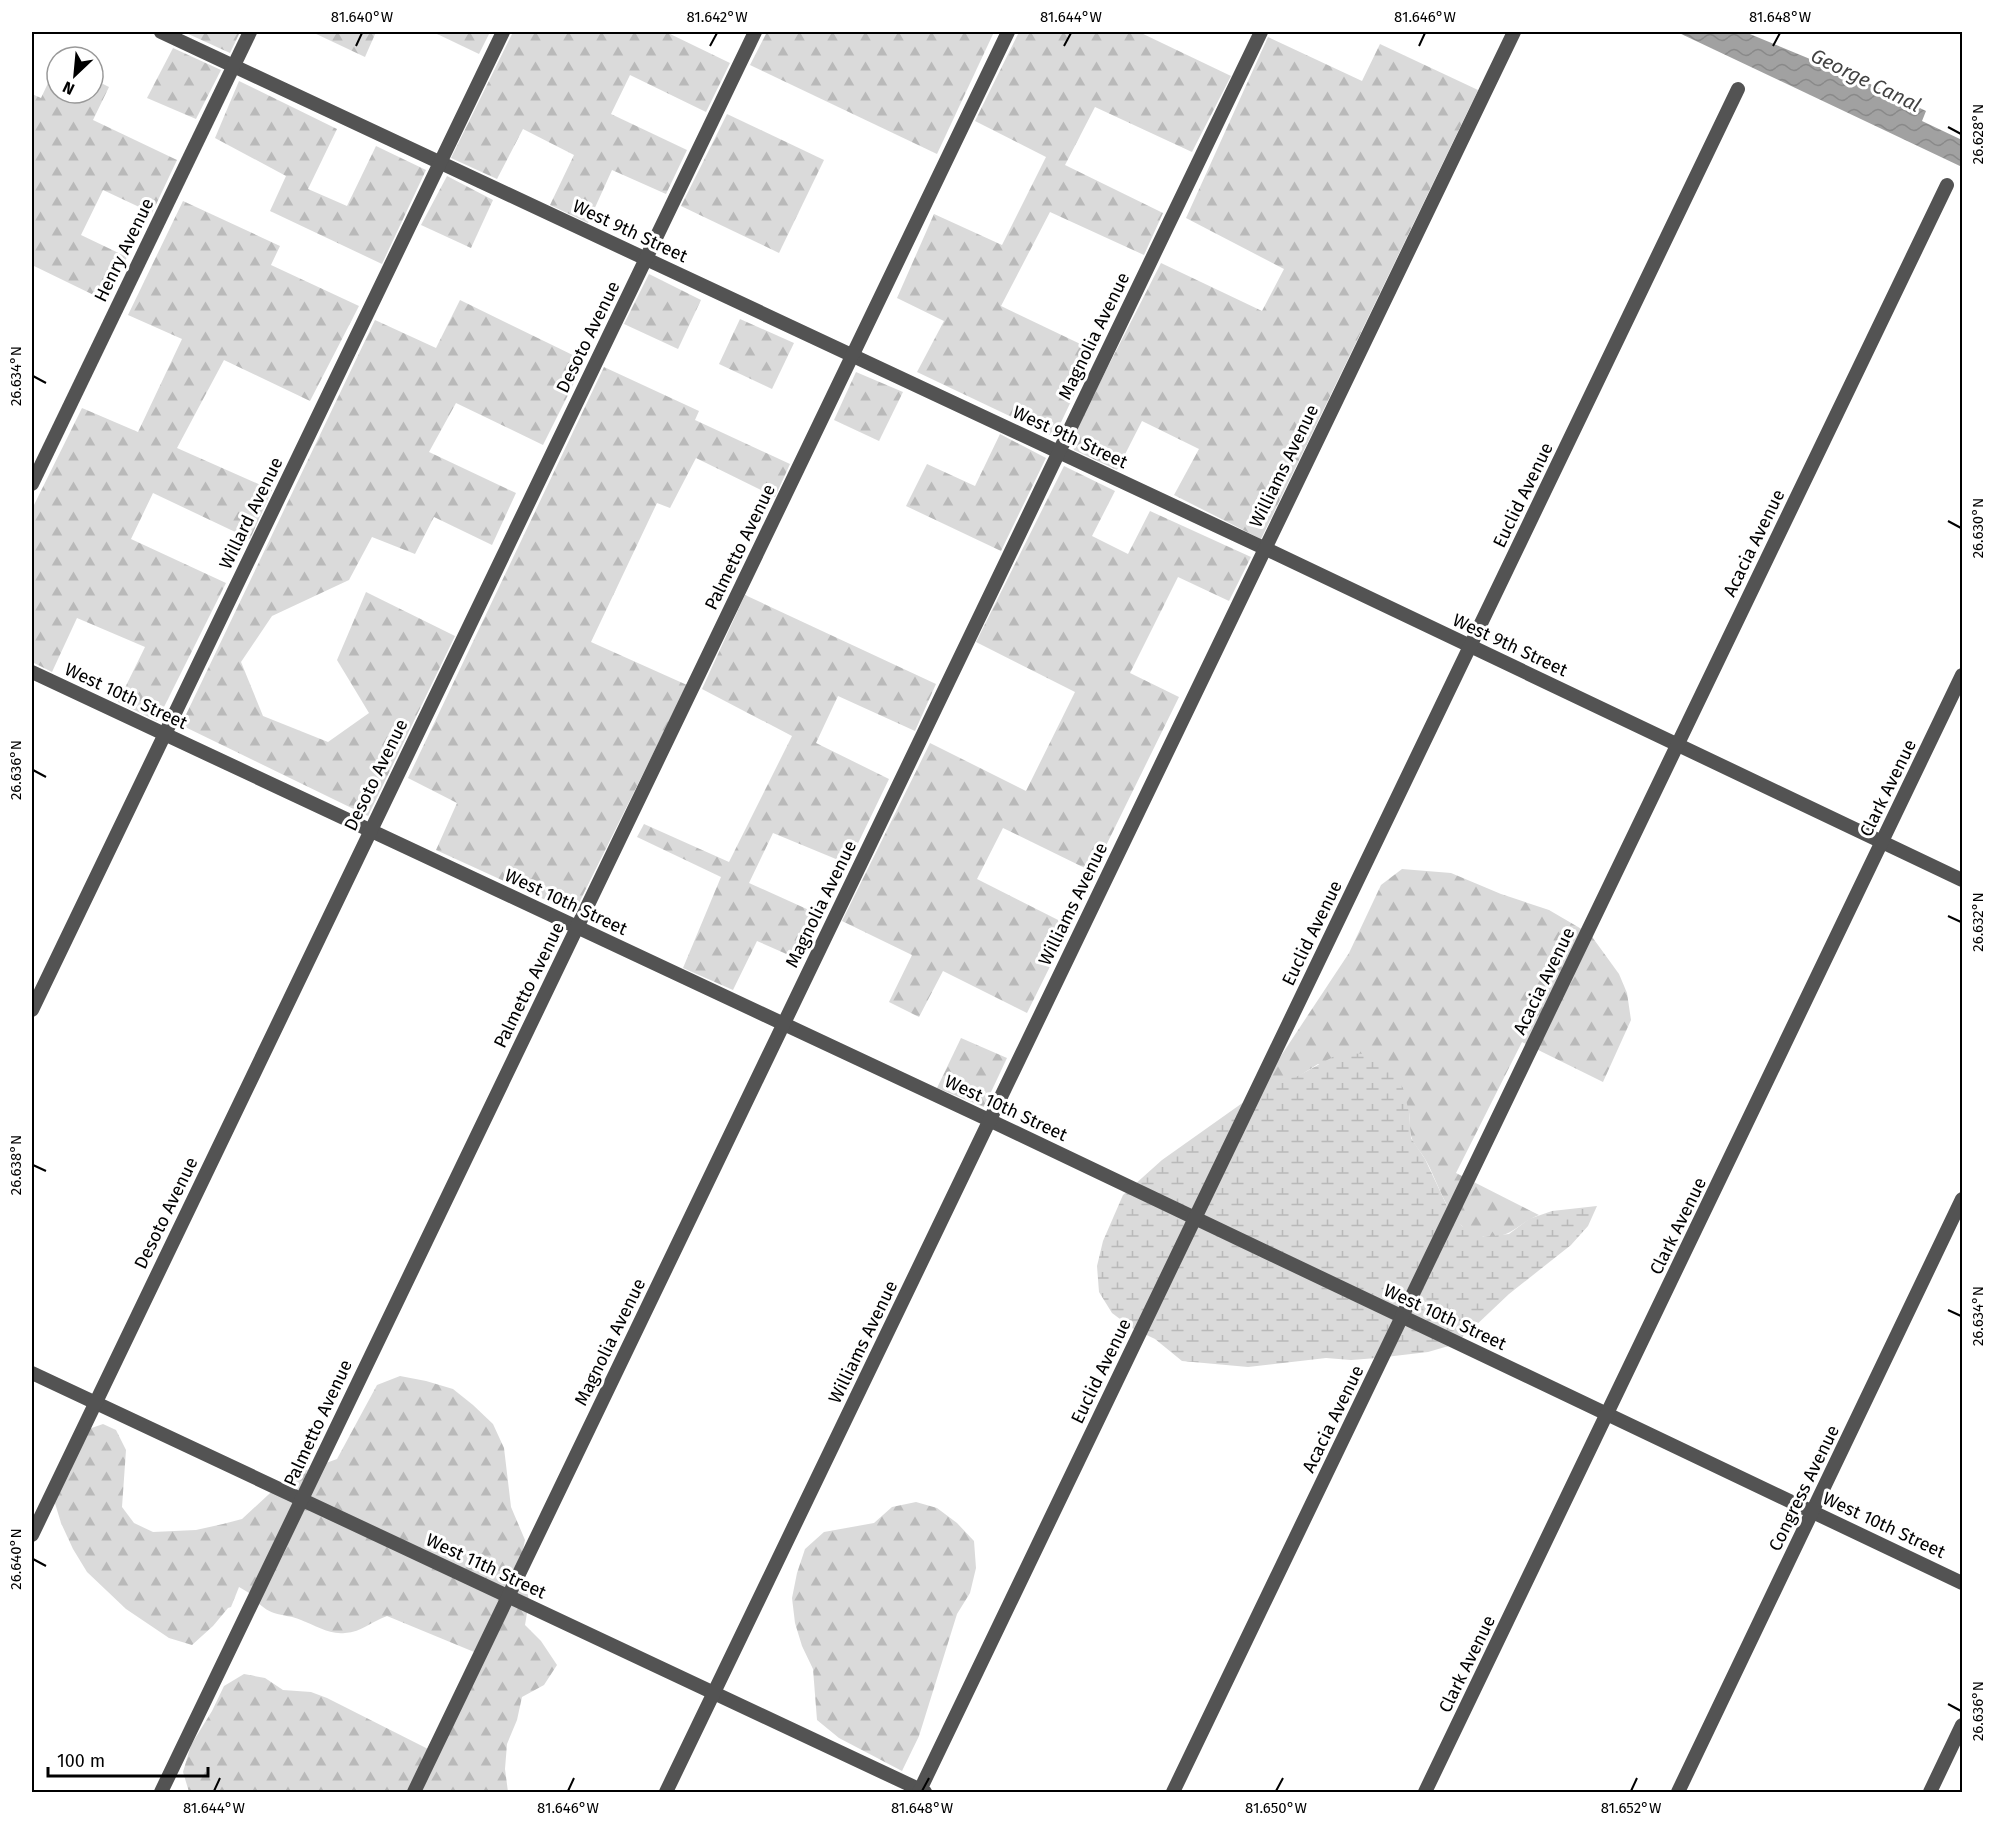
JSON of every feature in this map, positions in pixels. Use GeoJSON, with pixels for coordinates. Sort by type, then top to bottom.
{"type":"FeatureCollection","features":[{"type":"Feature","properties":{"kind":"street","name":"West 9th Street"},"geometry":{"type":"LineString","coordinates":[[161,32],[1264,548],[1962,880]]}},
{"type":"Feature","properties":{"kind":"street","name":"Henry Avenue"},"geometry":{"type":"LineString","coordinates":[[32,484],[250,32]]}},
{"type":"Feature","properties":{"kind":"street","name":"Willard Avenue"},"geometry":{"type":"LineString","coordinates":[[32,1010],[503,32]]}},
{"type":"Feature","properties":{"kind":"street","name":"Desoto Avenue"},"geometry":{"type":"LineString","coordinates":[[32,1534],[755,32]]}},
{"type":"Feature","properties":{"kind":"street","name":"Palmetto Avenue"},"geometry":{"type":"LineString","coordinates":[[161,1792],[1008,32]]}},
{"type":"Feature","properties":{"kind":"street","name":"Magnolia Avenue"},"geometry":{"type":"LineString","coordinates":[[414,1792],[1261,32]]}},
{"type":"Feature","properties":{"kind":"street","name":"Williams Avenue"},"geometry":{"type":"LineString","coordinates":[[666,1792],[1514,32]]}},
{"type":"Feature","properties":{"kind":"street","name":"Euclid Avenue"},"geometry":{"type":"LineString","coordinates":[[922,1792],[1195,1217],[1738,89]]}},
{"type":"Feature","properties":{"kind":"street","name":"Acacia Avenue"},"geometry":{"type":"LineString","coordinates":[[1173,1792],[1947,185]]}},
{"type":"Feature","properties":{"kind":"street","name":"West 10th Street"},"geometry":{"type":"LineString","coordinates":[[32,672],[1195,1217],[1962,1583]]}},
{"type":"Feature","properties":{"kind":"street","name":"Clark Avenue"},"geometry":{"type":"LineString","coordinates":[[1425,1792],[1962,675]]}},
{"type":"Feature","properties":{"kind":"street","name":"Congress Avenue"},"geometry":{"type":"LineString","coordinates":[[1678,1792],[1962,1199]]}},
{"type":"Feature","properties":{"kind":"street","name":"West 11th Street"},"geometry":{"type":"LineString","coordinates":[[32,1373],[922,1792]]}},
{"type":"Feature","properties":{"kind":"street"},"geometry":{"type":"LineString","coordinates":[[1930,1792],[1962,1725]]}},
{"type":"Feature","properties":{"kind":"green space"},"geometry":{"type":"Polygon","coordinates":[[[184,32],[240,32],[230,53],[184,32]]]}},
{"type":"Feature","properties":{"kind":"green space"},"geometry":{"type":"Polygon","coordinates":[[[312,32],[376,32],[365,57],[312,32]]]}},
{"type":"Feature","properties":{"kind":"green space"},"geometry":{"type":"Polygon","coordinates":[[[433,32],[490,32],[479,54],[433,32]]]}},
{"type":"Feature","properties":{"kind":"green space"},"geometry":{"type":"Polygon","coordinates":[[[513,32],[666,32],[730,63],[706,112],[630,75],[611,114],[687,150],[666,194],[612,170],[588,223],[550,205],[574,155],[523,129],[497,179],[451,158],[513,32]]]}},
{"type":"Feature","properties":{"kind":"green space"},"geometry":{"type":"Polygon","coordinates":[[[767,32],[994,32],[937,154],[750,65],[767,32]]]}},
{"type":"Feature","properties":{"kind":"green space"},"geometry":{"type":"Polygon","coordinates":[[[1019,32],[1139,32],[1231,76],[1192,152],[1095,107],[1065,165],[1163,213],[1144,255],[1050,212],[1001,306],[1095,351],[1054,437],[917,372],[944,321],[897,298],[934,214],[1002,245],[1046,157],[975,121],[1019,32]]]}},
{"type":"Feature","properties":{"kind":"green space"},"geometry":{"type":"Polygon","coordinates":[[[1268,37],[1362,81],[1380,44],[1478,90],[1261,539],[1174,495],[1199,449],[1142,421],[1117,470],[1074,450],[1071,439],[1161,263],[1262,311],[1284,269],[1186,218],[1268,37]]]}},
{"type":"Feature","properties":{"kind":"green space"},"geometry":{"type":"Polygon","coordinates":[[[173,48],[221,70],[196,119],[147,98],[173,48]]]}},
{"type":"Feature","properties":{"kind":"green space"},"geometry":{"type":"Polygon","coordinates":[[[239,81],[337,129],[308,189],[347,206],[376,146],[426,170],[382,264],[270,211],[286,176],[215,138],[239,81]]]}},
{"type":"Feature","properties":{"kind":"green space"},"geometry":{"type":"Polygon","coordinates":[[[45,90],[45,105],[100,105],[93,120],[177,160],[152,213],[103,190],[81,235],[127,257],[106,301],[32,265],[32,94],[41,98],[45,90]]]}},
{"type":"Feature","properties":{"kind":"green space"},"geometry":{"type":"Polygon","coordinates":[[[727,114],[824,160],[779,253],[681,206],[727,114]]]}},
{"type":"Feature","properties":{"kind":"green space"},"geometry":{"type":"Polygon","coordinates":[[[447,176],[493,200],[471,248],[421,225],[447,176]]]}},
{"type":"Feature","properties":{"kind":"green space"},"geometry":{"type":"Polygon","coordinates":[[[183,201],[280,246],[271,265],[359,306],[310,401],[224,360],[177,448],[272,490],[250,539],[153,493],[131,539],[226,583],[157,721],[118,702],[145,647],[77,618],[52,672],[32,662],[32,509],[82,408],[138,432],[182,339],[128,315],[183,201]]]}},
{"type":"Feature","properties":{"kind":"green space"},"geometry":{"type":"Polygon","coordinates":[[[649,274],[701,300],[678,349],[624,324],[649,274]]]}},
{"type":"Feature","properties":{"kind":"green space"},"geometry":{"type":"Polygon","coordinates":[[[460,300],[585,361],[543,445],[456,403],[429,452],[516,493],[492,545],[434,517],[415,554],[372,537],[349,580],[272,616],[241,662],[263,716],[328,742],[369,713],[337,660],[366,592],[455,636],[368,816],[181,725],[375,320],[436,348],[460,300]]]}},
{"type":"Feature","properties":{"kind":"green space"},"geometry":{"type":"Polygon","coordinates":[[[740,319],[794,343],[772,389],[719,364],[740,319]]]}},
{"type":"Feature","properties":{"kind":"green space"},"geometry":{"type":"Polygon","coordinates":[[[604,367],[699,411],[695,420],[790,464],[775,497],[696,458],[670,508],[657,503],[591,642],[687,685],[574,913],[436,850],[457,803],[408,778],[604,367]]]}},
{"type":"Feature","properties":{"kind":"green space"},"geometry":{"type":"Polygon","coordinates":[[[856,372],[903,392],[879,441],[834,420],[856,372]]]}},
{"type":"Feature","properties":{"kind":"green space"},"geometry":{"type":"Polygon","coordinates":[[[1000,434],[1046,458],[1001,551],[906,506],[927,464],[975,486],[1000,434]]]}},
{"type":"Feature","properties":{"kind":"green space"},"geometry":{"type":"Polygon","coordinates":[[[1064,466],[1115,491],[1092,536],[1128,554],[1150,511],[1251,557],[1229,601],[1178,577],[1130,673],[1179,697],[1093,872],[1003,828],[977,879],[1070,926],[1027,1013],[943,971],[919,1017],[889,1002],[912,955],[842,921],[930,743],[1026,791],[1075,692],[976,642],[1064,466]]]}},
{"type":"Feature","properties":{"kind":"green space"},"geometry":{"type":"Polygon","coordinates":[[[745,595],[936,684],[915,731],[838,696],[816,743],[889,779],[848,864],[773,833],[749,883],[820,915],[800,960],[757,941],[733,990],[683,968],[721,877],[637,837],[644,824],[729,862],[792,736],[702,689],[745,595]]]}},
{"type":"Feature","properties":{"kind":"green space"},"geometry":{"type":"Polygon","coordinates":[[[1402,869],[1451,873],[1501,894],[1549,910],[1590,934],[1619,974],[1627,993],[1631,1020],[1603,1082],[1522,1042],[1456,1173],[1539,1215],[1501,1236],[1485,1237],[1473,1234],[1455,1217],[1412,1139],[1409,1112],[1318,1064],[1296,1078],[1265,1080],[1349,953],[1381,885],[1402,869]]]}},
{"type":"Feature","properties":{"kind":"green space"},"geometry":{"type":"Polygon","coordinates":[[[961,1038],[1007,1058],[984,1107],[937,1088],[961,1038]]]}},
{"type":"Feature","properties":{"kind":"green space"},"geometry":{"type":"Polygon","coordinates":[[[1340,1053],[1368,1054],[1389,1067],[1403,1088],[1409,1112],[1411,1138],[1425,1159],[1447,1206],[1462,1226],[1484,1237],[1509,1234],[1529,1219],[1552,1211],[1597,1206],[1588,1226],[1571,1245],[1509,1294],[1452,1345],[1428,1352],[1377,1358],[1351,1360],[1326,1358],[1248,1367],[1182,1361],[1155,1339],[1132,1328],[1112,1313],[1099,1292],[1097,1266],[1103,1241],[1123,1195],[1162,1160],[1248,1099],[1265,1080],[1296,1077],[1340,1053]]]}},
{"type":"Feature","properties":{"kind":"green space"},"geometry":{"type":"Polygon","coordinates":[[[400,1376],[453,1389],[493,1424],[504,1448],[511,1507],[525,1540],[521,1559],[529,1601],[525,1625],[541,1641],[557,1665],[544,1685],[522,1697],[517,1720],[507,1744],[505,1769],[508,1792],[189,1792],[183,1772],[191,1745],[224,1686],[244,1674],[265,1678],[283,1690],[311,1692],[327,1698],[432,1751],[479,1654],[387,1616],[351,1632],[328,1631],[269,1611],[255,1601],[256,1597],[239,1587],[231,1607],[192,1645],[169,1638],[126,1609],[87,1572],[61,1523],[54,1500],[71,1471],[72,1459],[86,1430],[103,1424],[116,1430],[126,1450],[122,1507],[134,1523],[153,1532],[196,1530],[242,1519],[282,1482],[296,1474],[337,1459],[377,1385],[400,1376]]]}},
{"type":"Feature","properties":{"kind":"green space"},"geometry":{"type":"Polygon","coordinates":[[[916,1502],[937,1508],[957,1523],[974,1541],[976,1568],[970,1593],[957,1614],[919,1736],[902,1771],[839,1738],[817,1720],[813,1669],[802,1646],[795,1623],[792,1598],[805,1549],[824,1532],[874,1523],[892,1507],[916,1502]]]}},
{"type":"Feature","properties":{"kind":"water"},"geometry":{"type":"Polygon","coordinates":[[[1677,32],[1745,32],[1868,83],[1926,111],[1922,121],[1962,140],[1962,167],[1677,32]]]}},
{"type":"Feature","properties":{"kind":"water label","name":"George Canal"},"geometry":{"type":"Point","coordinates":[1866,80]}}]}
